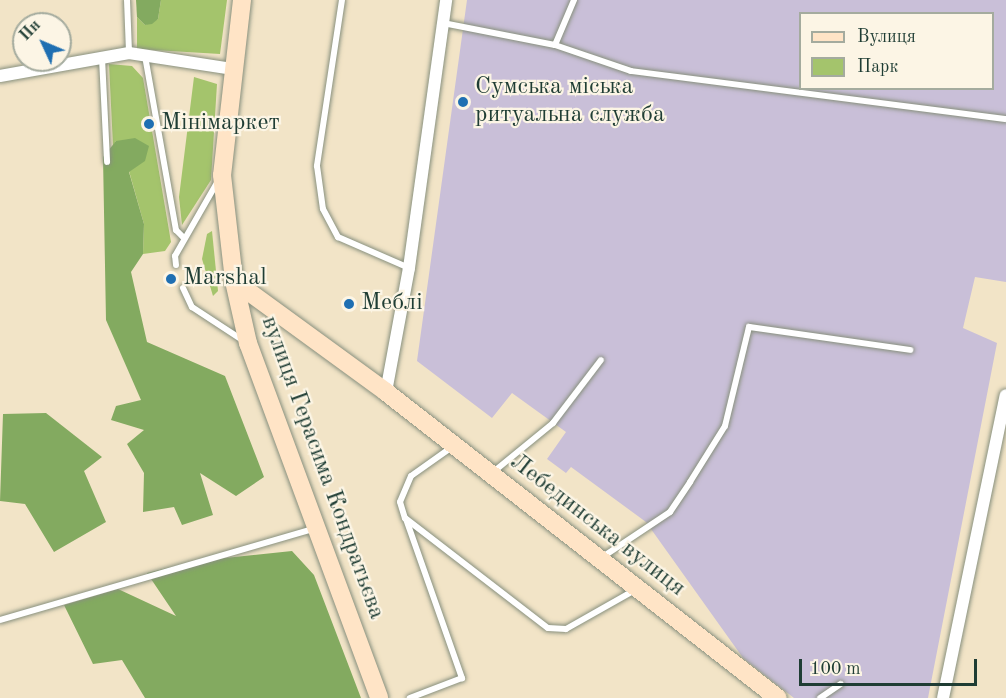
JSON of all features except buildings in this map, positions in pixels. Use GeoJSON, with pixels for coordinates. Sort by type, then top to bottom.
{"type":"FeatureCollection","features":[{"type":"Feature","properties":{"kind":"main road","name":"вулиця Герасима Кондратьєва"},"geometry":{"type":"LineString","coordinates":[[242,0],[232,69],[222,175],[234,281],[248,344],[379,698]]}},
{"type":"Feature","properties":{"kind":"main road","name":"Лебединська вулиця"},"geometry":{"type":"LineString","coordinates":[[234,281],[386,392],[777,698]]}},
{"type":"Feature","properties":{"kind":"street"},"geometry":{"type":"LineString","coordinates":[[386,392],[409,267],[446,0]]}},
{"type":"Feature","properties":{"kind":"street"},"geometry":{"type":"LineString","coordinates":[[0,76],[129,53],[232,69]]}},
{"type":"Feature","properties":{"kind":"street"},"geometry":{"type":"LineString","coordinates":[[943,698],[1006,396]]}},
{"type":"Feature","properties":{"kind":"lane"},"geometry":{"type":"LineString","coordinates":[[127,0],[129,53]]}},
{"type":"Feature","properties":{"kind":"lane"},"geometry":{"type":"LineString","coordinates":[[342,0],[317,166],[323,208],[338,237],[409,267]]}},
{"type":"Feature","properties":{"kind":"lane"},"geometry":{"type":"LineString","coordinates":[[555,45],[574,0]]}},
{"type":"Feature","properties":{"kind":"lane"},"geometry":{"type":"LineString","coordinates":[[443,23],[555,45],[631,71],[1006,119]]}},
{"type":"Feature","properties":{"kind":"lane"},"geometry":{"type":"LineString","coordinates":[[145,56],[176,230],[184,238]]}},
{"type":"Feature","properties":{"kind":"lane"},"geometry":{"type":"LineString","coordinates":[[102,57],[107,162]]}},
{"type":"Feature","properties":{"kind":"lane"},"geometry":{"type":"LineString","coordinates":[[176,265],[175,256],[184,238],[222,175]]}},
{"type":"Feature","properties":{"kind":"lane"},"geometry":{"type":"LineString","coordinates":[[183,288],[192,307],[248,344]]}},
{"type":"Feature","properties":{"kind":"lane"},"geometry":{"type":"LineString","coordinates":[[600,559],[639,537],[670,512],[690,482],[725,426],[749,327],[910,350]]}},
{"type":"Feature","properties":{"kind":"lane"},"geometry":{"type":"LineString","coordinates":[[492,474],[552,423],[601,360]]}},
{"type":"Feature","properties":{"kind":"lane"},"geometry":{"type":"LineString","coordinates":[[410,698],[462,678],[400,502],[411,476],[455,445]]}},
{"type":"Feature","properties":{"kind":"lane"},"geometry":{"type":"LineString","coordinates":[[405,518],[548,628],[566,629],[638,588]]}},
{"type":"Feature","properties":{"kind":"lane"},"geometry":{"type":"LineString","coordinates":[[0,620],[316,528]]}},
{"type":"Feature","properties":{"kind":"lane"},"geometry":{"type":"LineString","coordinates":[[820,698],[841,684]]}},
{"type":"Feature","properties":{"kind":"shaded area"},"geometry":{"type":"Polygon","coordinates":[[[467,0],[1006,0],[1006,282],[975,277],[963,328],[997,343],[928,698],[794,698],[743,658],[646,522],[571,467],[566,473],[547,459],[566,432],[512,393],[492,418],[417,361],[467,0]]]}},
{"type":"Feature","properties":{"kind":"green space"},"geometry":{"type":"Polygon","coordinates":[[[136,0],[161,0],[158,19],[152,24],[145,25],[137,17],[136,0]]]}},
{"type":"Feature","properties":{"kind":"green space"},"geometry":{"type":"Polygon","coordinates":[[[161,0],[227,0],[220,54],[137,49],[137,17],[145,25],[158,19],[161,0]]]}},
{"type":"Feature","properties":{"kind":"green space"},"geometry":{"type":"Polygon","coordinates":[[[109,64],[132,66],[143,78],[171,242],[165,251],[143,254],[144,224],[129,171],[116,141],[113,146],[109,64]]]}},
{"type":"Feature","properties":{"kind":"green space"},"geometry":{"type":"Polygon","coordinates":[[[194,77],[217,84],[211,180],[182,225],[179,197],[194,77]]]}},
{"type":"Feature","properties":{"kind":"green space"},"geometry":{"type":"Polygon","coordinates":[[[135,138],[149,146],[145,161],[129,172],[144,224],[143,254],[131,272],[147,342],[225,376],[264,477],[236,496],[200,473],[213,515],[182,525],[174,507],[143,512],[144,473],[127,444],[144,430],[111,420],[116,406],[141,400],[106,320],[103,157],[116,141],[135,138]]]}},
{"type":"Feature","properties":{"kind":"green space"},"geometry":{"type":"Polygon","coordinates":[[[212,231],[218,291],[213,296],[202,259],[207,234],[212,231]]]}},
{"type":"Feature","properties":{"kind":"green space"},"geometry":{"type":"Polygon","coordinates":[[[46,413],[102,457],[84,471],[106,522],[54,552],[25,504],[0,501],[3,414],[46,413]]]}},
{"type":"Feature","properties":{"kind":"green space"},"geometry":{"type":"Polygon","coordinates":[[[292,551],[314,575],[361,698],[145,698],[122,660],[93,664],[64,605],[118,589],[176,616],[147,573],[196,561],[292,551]]]}},
{"type":"Feature","properties":{"kind":"place","name":"Сумська міська ритуальна служба"},"geometry":{"type":"Point","coordinates":[463,102]}},
{"type":"Feature","properties":{"kind":"place","name":"Мінімаркет"},"geometry":{"type":"Point","coordinates":[149,124]}},
{"type":"Feature","properties":{"kind":"place","name":"Marshal"},"geometry":{"type":"Point","coordinates":[171,279]}},
{"type":"Feature","properties":{"kind":"place","name":"Меблі"},"geometry":{"type":"Point","coordinates":[349,304]}}]}
